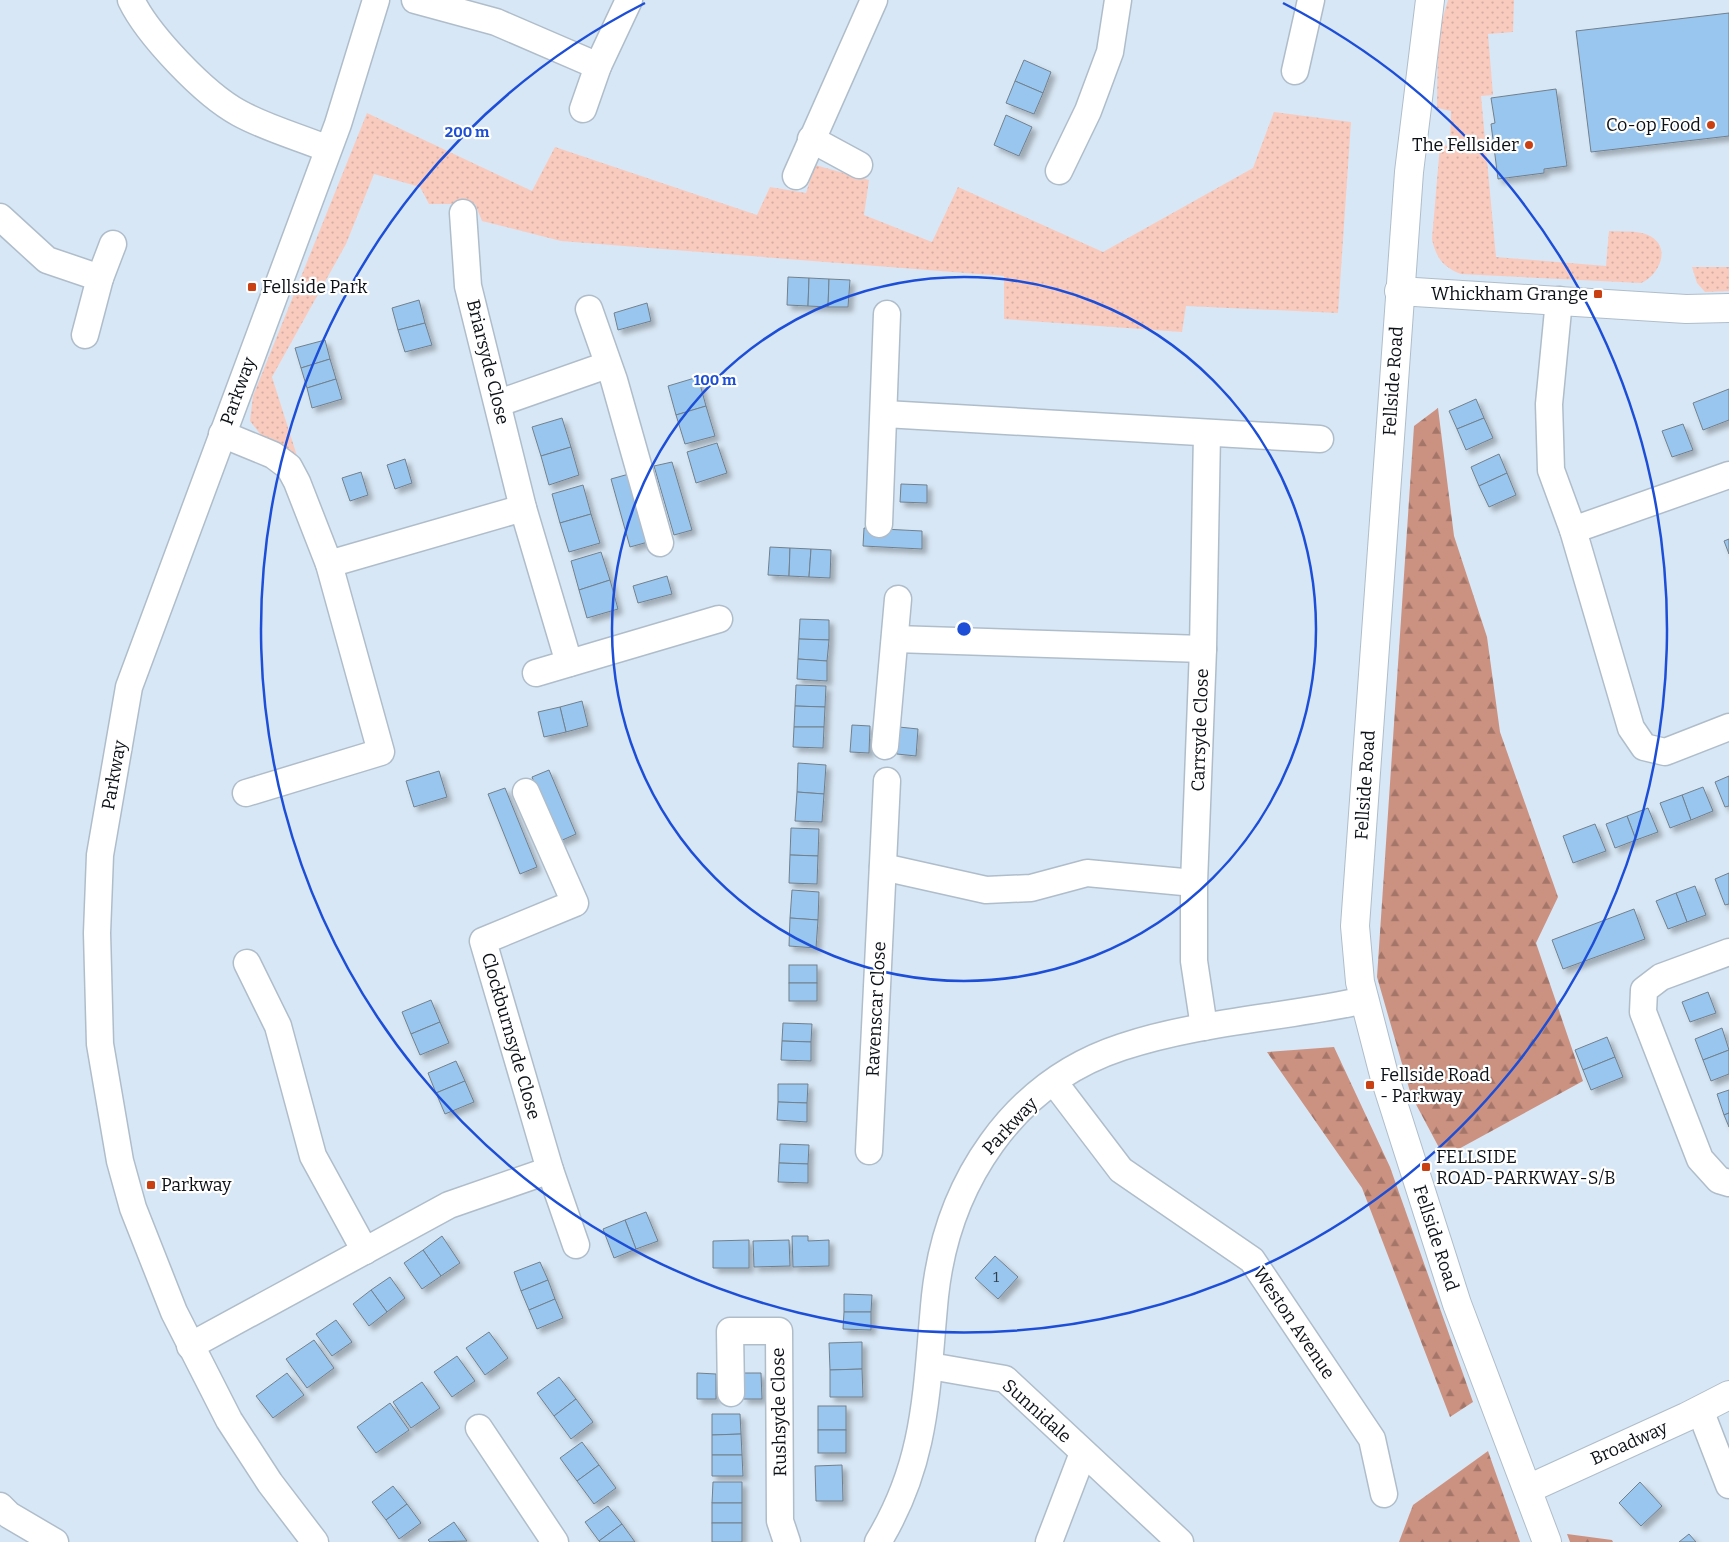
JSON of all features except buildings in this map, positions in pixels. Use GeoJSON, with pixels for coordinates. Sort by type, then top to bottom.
{"type":"FeatureCollection","features":[{"type":"Feature","properties":{"kind":"street"},"geometry":{"type":"LineString","coordinates":[[131,0],[138,14],[192,78],[238,113],[328,149]]}},
{"type":"Feature","properties":{"kind":"street","name":"Parkway"},"geometry":{"type":"LineString","coordinates":[[315,1542],[229,1420],[190,1346],[168,1298],[133,1208],[120,1160],[100,1044],[97,933],[100,855],[129,687],[338,124],[376,0]]}},
{"type":"Feature","properties":{"kind":"street"},"geometry":{"type":"LineString","coordinates":[[414,0],[496,22],[598,66]]}},
{"type":"Feature","properties":{"kind":"street"},"geometry":{"type":"LineString","coordinates":[[583,109],[598,66],[629,0]]}},
{"type":"Feature","properties":{"kind":"street"},"geometry":{"type":"LineString","coordinates":[[796,176],[874,0]]}},
{"type":"Feature","properties":{"kind":"street"},"geometry":{"type":"LineString","coordinates":[[1059,171],[1088,111],[1110,52],[1118,0]]}},
{"type":"Feature","properties":{"kind":"street"},"geometry":{"type":"LineString","coordinates":[[1295,71],[1311,0]]}},
{"type":"Feature","properties":{"kind":"street","name":"Fellside Road"},"geometry":{"type":"LineString","coordinates":[[1430,0],[1409,172],[1399,291],[1355,926],[1357,954],[1365,1000],[1384,1075],[1457,1304],[1547,1542]]}},
{"type":"Feature","properties":{"kind":"street"},"geometry":{"type":"LineString","coordinates":[[811,140],[858,165]]}},
{"type":"Feature","properties":{"kind":"street","name":"Briarsyde Close"},"geometry":{"type":"LineString","coordinates":[[463,213],[468,286],[524,508],[569,663]]}},
{"type":"Feature","properties":{"kind":"street"},"geometry":{"type":"LineString","coordinates":[[0,217],[47,260],[100,278]]}},
{"type":"Feature","properties":{"kind":"street"},"geometry":{"type":"LineString","coordinates":[[85,335],[100,278],[113,244]]}},
{"type":"Feature","properties":{"kind":"street"},"geometry":{"type":"LineString","coordinates":[[1399,291],[1686,309],[1729,308]]}},
{"type":"Feature","properties":{"kind":"street"},"geometry":{"type":"LineString","coordinates":[[1559,300],[1549,404],[1551,470],[1573,530],[1631,728],[1644,747],[1665,752],[1729,727]]}},
{"type":"Feature","properties":{"kind":"street"},"geometry":{"type":"LineString","coordinates":[[589,309],[607,365],[614,380],[660,543]]}},
{"type":"Feature","properties":{"kind":"street"},"geometry":{"type":"LineString","coordinates":[[880,524],[887,314]]}},
{"type":"Feature","properties":{"kind":"street"},"geometry":{"type":"LineString","coordinates":[[499,403],[607,365]]}},
{"type":"Feature","properties":{"kind":"street"},"geometry":{"type":"LineString","coordinates":[[885,414],[1320,439]]}},
{"type":"Feature","properties":{"kind":"street","name":"Carrsyde Close"},"geometry":{"type":"LineString","coordinates":[[1204,1027],[1194,961],[1194,883],[1203,649],[1206,433]]}},
{"type":"Feature","properties":{"kind":"street"},"geometry":{"type":"LineString","coordinates":[[222,434],[273,455],[289,467],[297,482],[329,564],[381,752],[246,793]]}},
{"type":"Feature","properties":{"kind":"street"},"geometry":{"type":"LineString","coordinates":[[1573,530],[1729,475]]}},
{"type":"Feature","properties":{"kind":"street"},"geometry":{"type":"LineString","coordinates":[[329,564],[524,508]]}},
{"type":"Feature","properties":{"kind":"street"},"geometry":{"type":"LineString","coordinates":[[884,746],[898,599]]}},
{"type":"Feature","properties":{"kind":"street"},"geometry":{"type":"LineString","coordinates":[[536,673],[719,620]]}},
{"type":"Feature","properties":{"kind":"street"},"geometry":{"type":"LineString","coordinates":[[895,639],[1203,649]]}},
{"type":"Feature","properties":{"kind":"street","name":"Ravenscar Close"},"geometry":{"type":"LineString","coordinates":[[869,1151],[887,781]]}},
{"type":"Feature","properties":{"kind":"street","name":"Clockburnsyde Close"},"geometry":{"type":"LineString","coordinates":[[526,792],[575,903],[483,941],[550,1170],[576,1245]]}},
{"type":"Feature","properties":{"kind":"street"},"geometry":{"type":"LineString","coordinates":[[883,867],[986,890],[1031,888],[1087,873],[1194,883]]}},
{"type":"Feature","properties":{"kind":"street"},"geometry":{"type":"LineString","coordinates":[[1729,952],[1661,977],[1644,990],[1643,1012],[1700,1159],[1719,1180],[1729,1183]]}},
{"type":"Feature","properties":{"kind":"street"},"geometry":{"type":"LineString","coordinates":[[247,963],[278,1026],[313,1156],[365,1251]]}},
{"type":"Feature","properties":{"kind":"street","name":"Parkway"},"geometry":{"type":"LineString","coordinates":[[878,1542],[896,1511],[910,1477],[920,1437],[930,1366],[935,1295],[944,1241],[972,1171],[1000,1132],[1019,1110],[1054,1082],[1096,1056],[1150,1038],[1365,1000]]}},
{"type":"Feature","properties":{"kind":"street","name":"Weston Avenue"},"geometry":{"type":"LineString","coordinates":[[1054,1082],[1121,1170],[1252,1260],[1372,1439],[1384,1494]]}},
{"type":"Feature","properties":{"kind":"street"},"geometry":{"type":"LineString","coordinates":[[190,1346],[449,1205],[550,1170]]}},
{"type":"Feature","properties":{"kind":"street","name":"Rushsyde Close"},"geometry":{"type":"LineString","coordinates":[[731,1393],[730,1331],[779,1331],[780,1521],[787,1542]]}},
{"type":"Feature","properties":{"kind":"street","name":"Sunnidale"},"geometry":{"type":"LineString","coordinates":[[930,1366],[1006,1379],[1180,1542]]}},
{"type":"Feature","properties":{"kind":"street","name":"Broadway"},"geometry":{"type":"LineString","coordinates":[[1528,1489],[1729,1395]]}},
{"type":"Feature","properties":{"kind":"street"},"geometry":{"type":"LineString","coordinates":[[1700,1410],[1729,1485]]}},
{"type":"Feature","properties":{"kind":"street"},"geometry":{"type":"LineString","coordinates":[[479,1428],[555,1542]]}},
{"type":"Feature","properties":{"kind":"street","name":"Sunnidale"},"geometry":{"type":"LineString","coordinates":[[1049,1542],[1083,1452]]}},
{"type":"Feature","properties":{"kind":"street"},"geometry":{"type":"LineString","coordinates":[[0,1506],[9,1515],[55,1542]]}},
{"type":"Feature","properties":{"kind":"shaded area"},"geometry":{"type":"Polygon","coordinates":[[[1448,0],[1514,0],[1513,32],[1488,34],[1493,95],[1481,96],[1496,257],[1606,266],[1609,231],[1639,232],[1656,240],[1662,253],[1658,268],[1647,279],[1641,283],[1461,274],[1449,268],[1438,257],[1432,239],[1440,145],[1450,146],[1451,111],[1437,108],[1438,34],[1448,0]]]}},
{"type":"Feature","properties":{"kind":"shaded area"},"geometry":{"type":"Polygon","coordinates":[[[1274,112],[1351,122],[1338,313],[1186,306],[1182,332],[1004,319],[1004,276],[561,241],[482,221],[475,204],[429,204],[420,187],[374,174],[346,244],[272,377],[297,456],[268,444],[250,421],[253,396],[367,113],[532,191],[555,147],[757,215],[770,187],[806,193],[815,165],[869,180],[864,215],[932,242],[958,187],[1103,252],[1253,168],[1274,112]]]}},
{"type":"Feature","properties":{"kind":"shaded area"},"geometry":{"type":"Polygon","coordinates":[[[1692,267],[1729,267],[1729,291],[1705,292],[1697,283],[1692,267]]]}},
{"type":"Feature","properties":{"kind":"green space"},"geometry":{"type":"Polygon","coordinates":[[[1438,408],[1454,536],[1487,637],[1500,732],[1558,897],[1536,943],[1583,1081],[1444,1157],[1411,1095],[1377,977],[1414,426],[1438,408]]]}},
{"type":"Feature","properties":{"kind":"green space"},"geometry":{"type":"Polygon","coordinates":[[[1334,1047],[1390,1167],[1473,1402],[1450,1417],[1362,1188],[1267,1052],[1334,1047]]]}},
{"type":"Feature","properties":{"kind":"green space"},"geometry":{"type":"Polygon","coordinates":[[[1488,1451],[1520,1542],[1399,1542],[1413,1505],[1488,1451]]]}},
{"type":"Feature","properties":{"kind":"green space"},"geometry":{"type":"Polygon","coordinates":[[[1567,1534],[1612,1540],[1613,1542],[1570,1542],[1567,1534]]]}},
{"type":"Feature","properties":{"kind":"place","name":"Co-op Food"},"geometry":{"type":"Point","coordinates":[1711,125]}},
{"type":"Feature","properties":{"kind":"place","name":"The Fellsider"},"geometry":{"type":"Point","coordinates":[1529,145]}},
{"type":"Feature","properties":{"kind":"place","name":"Fellside Park"},"geometry":{"type":"Point","coordinates":[252,287]}},
{"type":"Feature","properties":{"kind":"place","name":"Whickham Grange"},"geometry":{"type":"Point","coordinates":[1598,294]}},
{"type":"Feature","properties":{"kind":"place","name":"Fellside Road - Parkway"},"geometry":{"type":"Point","coordinates":[1370,1085]}},
{"type":"Feature","properties":{"kind":"place","name":"FELLSIDE ROAD-PARKWAY-S/B"},"geometry":{"type":"Point","coordinates":[1426,1167]}},
{"type":"Feature","properties":{"kind":"place","name":"Parkway"},"geometry":{"type":"Point","coordinates":[151,1185]}}]}
